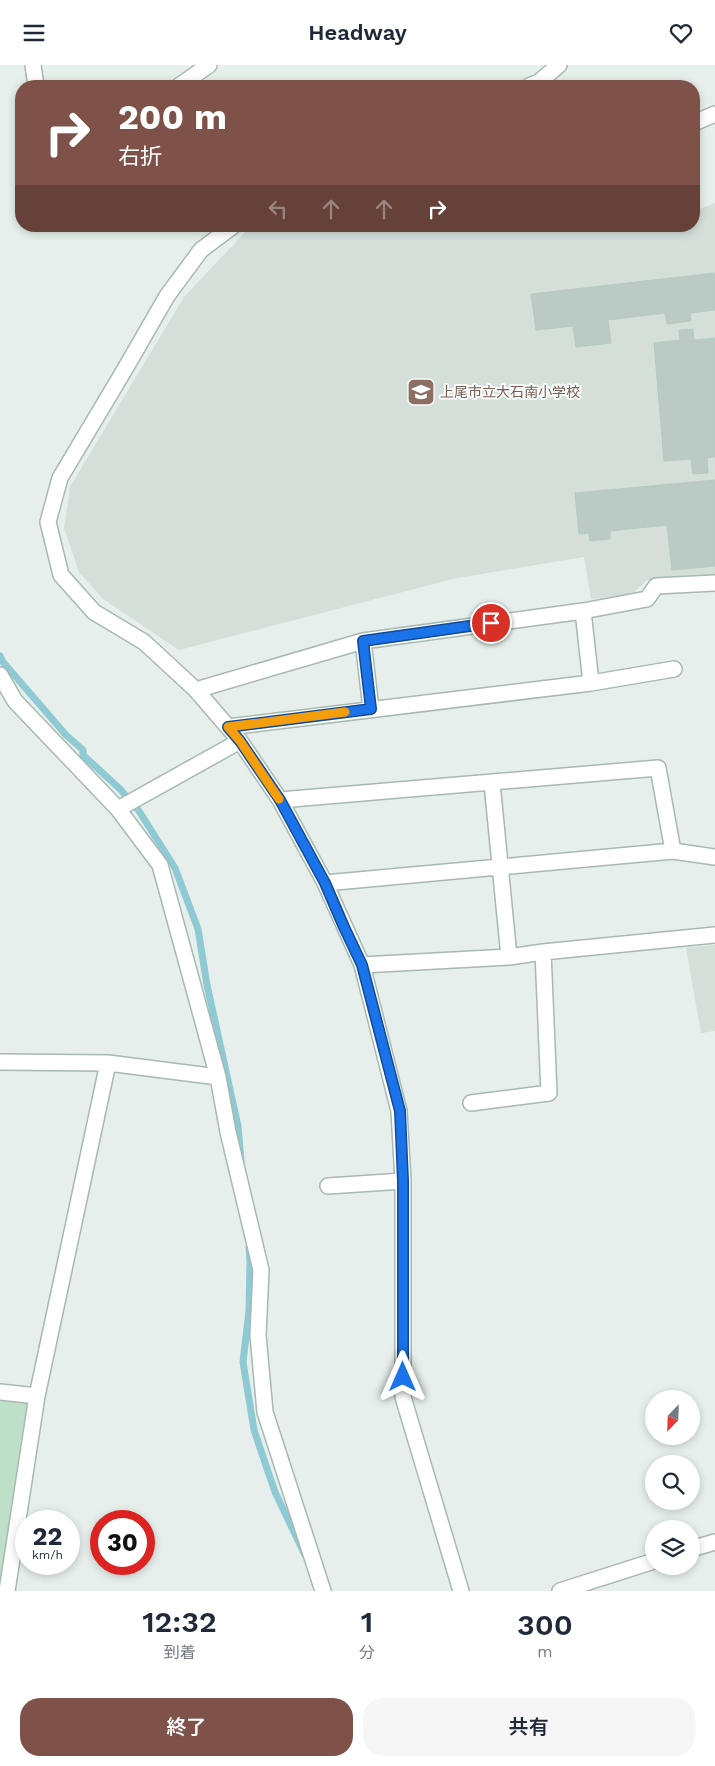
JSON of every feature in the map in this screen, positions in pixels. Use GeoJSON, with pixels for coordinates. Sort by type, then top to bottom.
{"type":"FeatureCollection","features":[{"type":"Feature","properties":{"kind":"street"},"geometry":{"type":"LineString","coordinates":[[33,65],[35,80]]}},
{"type":"Feature","properties":{"kind":"street"},"geometry":{"type":"LineString","coordinates":[[191,70],[209,65]]}},
{"type":"Feature","properties":{"kind":"street"},"geometry":{"type":"LineString","coordinates":[[542,80],[559,65]]}},
{"type":"Feature","properties":{"kind":"street"},"geometry":{"type":"LineString","coordinates":[[700,120],[715,114]]}},
{"type":"Feature","properties":{"kind":"street"},"geometry":{"type":"LineString","coordinates":[[225,232],[201,250],[167,296],[60,479],[48,522],[61,575],[94,612],[144,642],[196,690],[240,741],[280,800],[325,883],[362,965],[400,1111],[403,1181],[403,1397],[461,1591]]}},
{"type":"Feature","properties":{"kind":"street"},"geometry":{"type":"LineString","coordinates":[[196,690],[363,641],[583,611],[647,599],[656,586],[715,583]]}},
{"type":"Feature","properties":{"kind":"street"},"geometry":{"type":"LineString","coordinates":[[583,611],[591,683]]}},
{"type":"Feature","properties":{"kind":"street"},"geometry":{"type":"LineString","coordinates":[[363,641],[371,709]]}},
{"type":"Feature","properties":{"kind":"street"},"geometry":{"type":"LineString","coordinates":[[228,727],[591,683],[674,669]]}},
{"type":"Feature","properties":{"kind":"street"},"geometry":{"type":"LineString","coordinates":[[0,675],[16,701],[118,809],[160,865],[218,1077],[228,1132],[261,1270],[258,1335],[265,1412],[323,1591]]}},
{"type":"Feature","properties":{"kind":"street"},"geometry":{"type":"LineString","coordinates":[[118,809],[240,741]]}},
{"type":"Feature","properties":{"kind":"street"},"geometry":{"type":"LineString","coordinates":[[280,800],[658,768],[673,851]]}},
{"type":"Feature","properties":{"kind":"street"},"geometry":{"type":"LineString","coordinates":[[492,783],[509,957]]}},
{"type":"Feature","properties":{"kind":"street"},"geometry":{"type":"LineString","coordinates":[[325,883],[673,851],[715,857]]}},
{"type":"Feature","properties":{"kind":"street"},"geometry":{"type":"LineString","coordinates":[[362,965],[509,957],[715,935]]}},
{"type":"Feature","properties":{"kind":"street"},"geometry":{"type":"LineString","coordinates":[[471,1103],[549,1093],[543,952]]}},
{"type":"Feature","properties":{"kind":"street"},"geometry":{"type":"LineString","coordinates":[[0,1062],[108,1063],[218,1077]]}},
{"type":"Feature","properties":{"kind":"street"},"geometry":{"type":"LineString","coordinates":[[8,1591],[37,1397],[108,1063]]}},
{"type":"Feature","properties":{"kind":"street"},"geometry":{"type":"LineString","coordinates":[[328,1187],[403,1181]]}},
{"type":"Feature","properties":{"kind":"street"},"geometry":{"type":"LineString","coordinates":[[0,1392],[37,1397]]}},
{"type":"Feature","properties":{"kind":"street"},"geometry":{"type":"LineString","coordinates":[[700,1546],[715,1542]]}},
{"type":"Feature","properties":{"kind":"street"},"geometry":{"type":"LineString","coordinates":[[560,1591],[645,1564]]}},
{"type":"Feature","properties":{"kind":"shaded area","name":"上尾市立大石南小学校"},"geometry":{"type":"Polygon","coordinates":[[[715,203],[715,576],[647,580],[632,594],[591,599],[584,557],[457,578],[179,650],[103,599],[79,572],[64,528],[70,487],[184,297],[245,232],[700,232],[700,209],[715,203]]]}},
{"type":"Feature","properties":{"kind":"shaded area"},"geometry":{"type":"Polygon","coordinates":[[[715,945],[715,1031],[701,1033],[686,948],[715,945]]]}},
{"type":"Feature","properties":{"kind":"green space"},"geometry":{"type":"Polygon","coordinates":[[[0,1392],[37,1396],[0,1591],[0,1392]]]}},
{"type":"Feature","properties":{"kind":"building"},"geometry":{"type":"Polygon","coordinates":[[[715,273],[715,310],[690,313],[691,321],[667,324],[665,313],[608,320],[611,343],[576,347],[573,326],[536,330],[531,294],[715,273]]]}},
{"type":"Feature","properties":{"kind":"building"},"geometry":{"type":"Polygon","coordinates":[[[693,329],[694,340],[715,338],[715,457],[707,458],[708,473],[693,474],[691,459],[664,461],[654,343],[680,340],[679,330],[693,329]]]}},
{"type":"Feature","properties":{"kind":"building"},"geometry":{"type":"Polygon","coordinates":[[[715,480],[715,566],[672,570],[667,525],[610,531],[610,539],[590,541],[589,533],[579,534],[575,493],[715,480]]]}},
{"type":"Feature","properties":{"kind":"waterway"},"geometry":{"type":"LineString","coordinates":[[0,656],[3,662],[66,735],[83,750],[83,755],[120,789],[139,811],[175,868],[198,929],[207,985],[238,1126],[241,1161]]}},
{"type":"Feature","properties":{"kind":"waterway"},"geometry":{"type":"LineString","coordinates":[[249,1247],[249,1311],[243,1362],[254,1430],[275,1492],[305,1555]]}},
{"type":"Feature","properties":{"kind":"slow traffic"},"geometry":{"type":"LineString","coordinates":[[279,799],[240,741],[228,727],[345,712]]}},
{"type":"Feature","properties":{"kind":"place","name":"上尾市立大石南小学校"},"geometry":{"type":"Point","coordinates":[421,392]}},
{"type":"Feature","properties":{"kind":"route"},"geometry":{"type":"LineString","coordinates":[[403,1377],[403,1181],[400,1111],[362,965],[325,883],[280,800],[240,741],[228,727],[371,709],[363,641],[491,623]]}}]}
